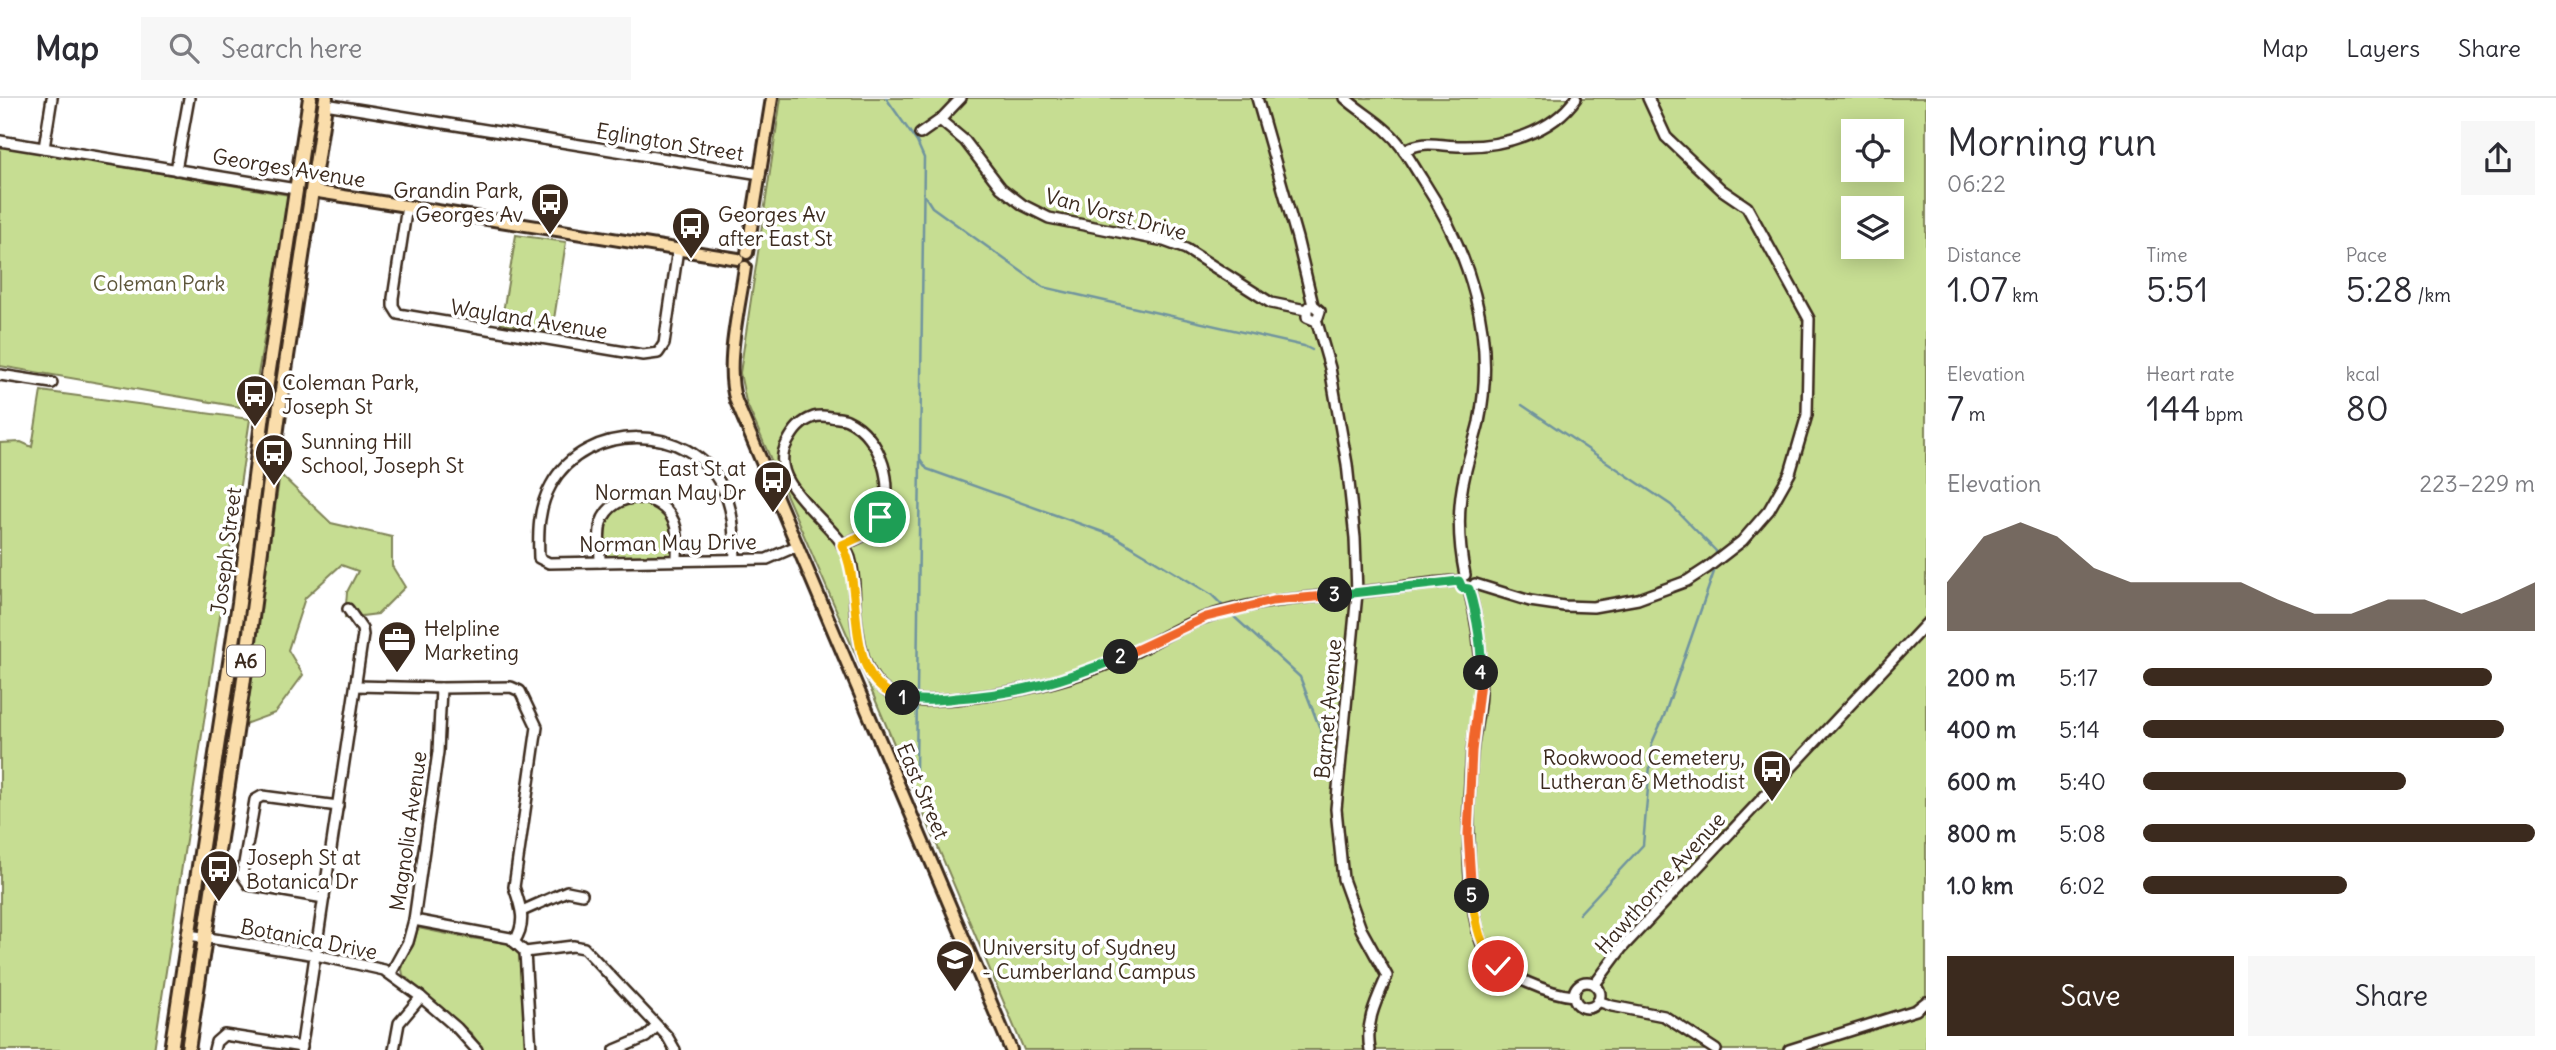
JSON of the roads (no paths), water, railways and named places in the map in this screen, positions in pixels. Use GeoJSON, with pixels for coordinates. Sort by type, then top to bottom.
{"type":"FeatureCollection","features":[{"type":"Feature","properties":{"kind":"highway","name":"Joseph Street"},"geometry":{"type":"LineString","coordinates":[[171,1050],[238,616],[267,383],[310,98]]}},
{"type":"Feature","properties":{"kind":"highway","name":"Joseph Street"},"geometry":{"type":"LineString","coordinates":[[188,1050],[326,101]]}},
{"type":"Feature","properties":{"kind":"highway","name":"Georges Avenue"},"geometry":{"type":"LineString","coordinates":[[296,189],[312,191]]}},
{"type":"Feature","properties":{"kind":"main road","name":"East Street"},"geometry":{"type":"LineString","coordinates":[[772,98],[744,260],[731,384],[1011,1050]]}},
{"type":"Feature","properties":{"kind":"main road","name":"Georges Avenue"},"geometry":{"type":"LineString","coordinates":[[312,191],[744,260]]}},
{"type":"Feature","properties":{"kind":"street"},"geometry":{"type":"LineString","coordinates":[[44,148],[52,98]]}},
{"type":"Feature","properties":{"kind":"street"},"geometry":{"type":"LineString","coordinates":[[176,170],[189,98]]}},
{"type":"Feature","properties":{"kind":"street"},"geometry":{"type":"LineString","coordinates":[[920,134],[940,120],[961,98]]}},
{"type":"Feature","properties":{"kind":"street","name":"Barnet Avenue"},"geometry":{"type":"LineString","coordinates":[[1257,98],[1297,238],[1309,307],[1320,311],[1316,319],[1330,368],[1347,464],[1355,538],[1357,593],[1336,809],[1343,880],[1361,929],[1387,976],[1370,1013],[1370,1050]]}},
{"type":"Feature","properties":{"kind":"street"},"geometry":{"type":"LineString","coordinates":[[1345,98],[1388,131],[1404,151],[1456,238],[1471,277],[1480,319],[1483,390],[1479,422],[1462,488],[1462,578]]}},
{"type":"Feature","properties":{"kind":"street"},"geometry":{"type":"LineString","coordinates":[[1404,151],[1421,143],[1462,146],[1502,143],[1534,132],[1567,111],[1576,98]]}},
{"type":"Feature","properties":{"kind":"street"},"geometry":{"type":"LineString","coordinates":[[1472,587],[1545,604],[1593,607],[1638,600],[1687,581],[1742,541],[1769,510],[1790,474],[1807,415],[1809,319],[1747,207],[1722,190],[1666,137],[1648,98]]}},
{"type":"Feature","properties":{"kind":"street","name":"Eglington Street"},"geometry":{"type":"LineString","coordinates":[[326,101],[760,174]]}},
{"type":"Feature","properties":{"kind":"street","name":"Van Vorst Drive"},"geometry":{"type":"LineString","coordinates":[[940,120],[965,141],[1001,188],[1023,205],[1049,218],[1186,249],[1271,303],[1309,307]]}},
{"type":"Feature","properties":{"kind":"street","name":"Georges Avenue"},"geometry":{"type":"LineString","coordinates":[[0,141],[296,189]]}},
{"type":"Feature","properties":{"kind":"street","name":"Wayland Avenue"},"geometry":{"type":"LineString","coordinates":[[407,206],[393,298],[393,306],[398,314],[631,354],[653,355],[662,349],[678,249]]}},
{"type":"Feature","properties":{"kind":"street"},"geometry":{"type":"LineString","coordinates":[[0,375],[52,383]]}},
{"type":"Feature","properties":{"kind":"street"},"geometry":{"type":"LineString","coordinates":[[842,545],[868,533],[879,520],[887,498],[885,471],[878,452],[866,434],[846,419],[817,415],[796,427],[783,451],[785,474],[805,504],[830,528],[849,557],[853,574],[857,633],[864,660],[873,678],[885,691],[898,697],[926,701],[1041,687],[1131,654],[1191,623],[1234,609],[1272,601],[1357,593],[1472,577],[1481,652],[1468,834],[1471,892],[1478,930],[1488,955],[1508,973],[1553,991],[1574,996]]}},
{"type":"Feature","properties":{"kind":"street","name":"Norman May Drive"},"geometry":{"type":"LineString","coordinates":[[735,559],[733,517],[722,486],[706,463],[684,446],[654,438],[623,437],[593,447],[571,459],[551,484],[540,513],[539,558],[549,563],[766,559],[797,545]]}},
{"type":"Feature","properties":{"kind":"street"},"geometry":{"type":"LineString","coordinates":[[600,562],[601,522],[609,511],[629,498],[642,497],[654,500],[670,514],[677,536],[677,560]]}},
{"type":"Feature","properties":{"kind":"street"},"geometry":{"type":"LineString","coordinates":[[214,1050],[216,1042],[224,1035],[302,1049],[363,635],[362,629],[348,609]]}},
{"type":"Feature","properties":{"kind":"street","name":"Hawthorne Avenue"},"geometry":{"type":"LineString","coordinates":[[1595,984],[1621,949],[1926,624]]}},
{"type":"Feature","properties":{"kind":"street"},"geometry":{"type":"LineString","coordinates":[[356,686],[511,687],[520,691],[537,727],[514,887],[522,911],[521,932],[514,942]]}},
{"type":"Feature","properties":{"kind":"street","name":"Magnolia Avenue"},"geometry":{"type":"LineString","coordinates":[[391,974],[408,942],[414,920],[438,752],[441,688]]}},
{"type":"Feature","properties":{"kind":"street"},"geometry":{"type":"LineString","coordinates":[[324,898],[249,885],[242,876],[255,800],[262,796],[338,806]]}},
{"type":"Feature","properties":{"kind":"street"},"geometry":{"type":"LineString","coordinates":[[522,911],[567,891],[582,894]]}},
{"type":"Feature","properties":{"kind":"street"},"geometry":{"type":"LineString","coordinates":[[414,920],[510,938],[525,952],[531,1050]]}},
{"type":"Feature","properties":{"kind":"street","name":"Botanica Drive"},"geometry":{"type":"LineString","coordinates":[[189,935],[316,955],[367,965],[391,974],[457,1028],[477,1050]]}},
{"type":"Feature","properties":{"kind":"street"},"geometry":{"type":"LineString","coordinates":[[525,952],[573,946],[584,948],[657,1026],[675,1050]]}},
{"type":"Feature","properties":{"kind":"street"},"geometry":{"type":"LineString","coordinates":[[1585,982],[1595,984],[1600,992],[1598,1001],[1591,1007],[1584,1007],[1576,1002],[1574,996],[1579,984],[1585,982]]}},
{"type":"Feature","properties":{"kind":"street"},"geometry":{"type":"LineString","coordinates":[[394,1050],[399,1023],[421,997]]}},
{"type":"Feature","properties":{"kind":"street"},"geometry":{"type":"LineString","coordinates":[[1598,1001],[1664,1016],[1716,1050]]}},
{"type":"Feature","properties":{"kind":"street"},"geometry":{"type":"LineString","coordinates":[[1789,1050],[1916,1010],[1926,1002]]}},
{"type":"Feature","properties":{"kind":"street"},"geometry":{"type":"LineString","coordinates":[[615,1050],[646,1037],[657,1026]]}},
{"type":"Feature","properties":{"kind":"waterway"},"geometry":{"type":"LineString","coordinates":[[886,98],[917,142],[924,158],[920,459],[927,469],[1114,536],[1212,595],[1225,608]]}},
{"type":"Feature","properties":{"kind":"waterway"},"geometry":{"type":"LineString","coordinates":[[925,196],[932,207],[1043,287],[1312,350]]}},
{"type":"Feature","properties":{"kind":"waterway"},"geometry":{"type":"LineString","coordinates":[[1522,405],[1671,505],[1716,551],[1716,556]]}},
{"type":"Feature","properties":{"kind":"waterway"},"geometry":{"type":"LineString","coordinates":[[916,769],[920,460]]}},
{"type":"Feature","properties":{"kind":"waterway"},"geometry":{"type":"LineString","coordinates":[[1579,914],[1643,845],[1652,743],[1664,716],[1716,566]]}},
{"type":"Feature","properties":{"kind":"waterway"},"geometry":{"type":"LineString","coordinates":[[1230,613],[1300,677],[1334,765]]}},
{"type":"Feature","properties":{"kind":"place","name":"Grandin Park, Georges Av"},"geometry":{"type":"Point","coordinates":[550,236]}},
{"type":"Feature","properties":{"kind":"place","name":"Georges Av after East St"},"geometry":{"type":"Point","coordinates":[691,260]}},
{"type":"Feature","properties":{"kind":"place","name":"Coleman Park, Joseph St"},"geometry":{"type":"Point","coordinates":[255,428]}},
{"type":"Feature","properties":{"kind":"place","name":"Sunning Hill School, Joseph St"},"geometry":{"type":"Point","coordinates":[274,487]}},
{"type":"Feature","properties":{"kind":"place","name":"East St at Norman May Dr"},"geometry":{"type":"Point","coordinates":[773,514]}},
{"type":"Feature","properties":{"kind":"place","name":"Helpline Marketing"},"geometry":{"type":"Point","coordinates":[397,674]}},
{"type":"Feature","properties":{"kind":"place","name":"Rookwood Cemetery, Lutheran & Methodist"},"geometry":{"type":"Point","coordinates":[1772,803]}},
{"type":"Feature","properties":{"kind":"place","name":"Joseph St at Botanica Dr"},"geometry":{"type":"Point","coordinates":[219,903]}},
{"type":"Feature","properties":{"kind":"place","name":"University of Sydney - Cumberland Campus"},"geometry":{"type":"Point","coordinates":[955,993]}},
{"type":"Feature","properties":{"kind":"park label","name":"Coleman Park"},"geometry":{"type":"Point","coordinates":[159,283]}}]}
